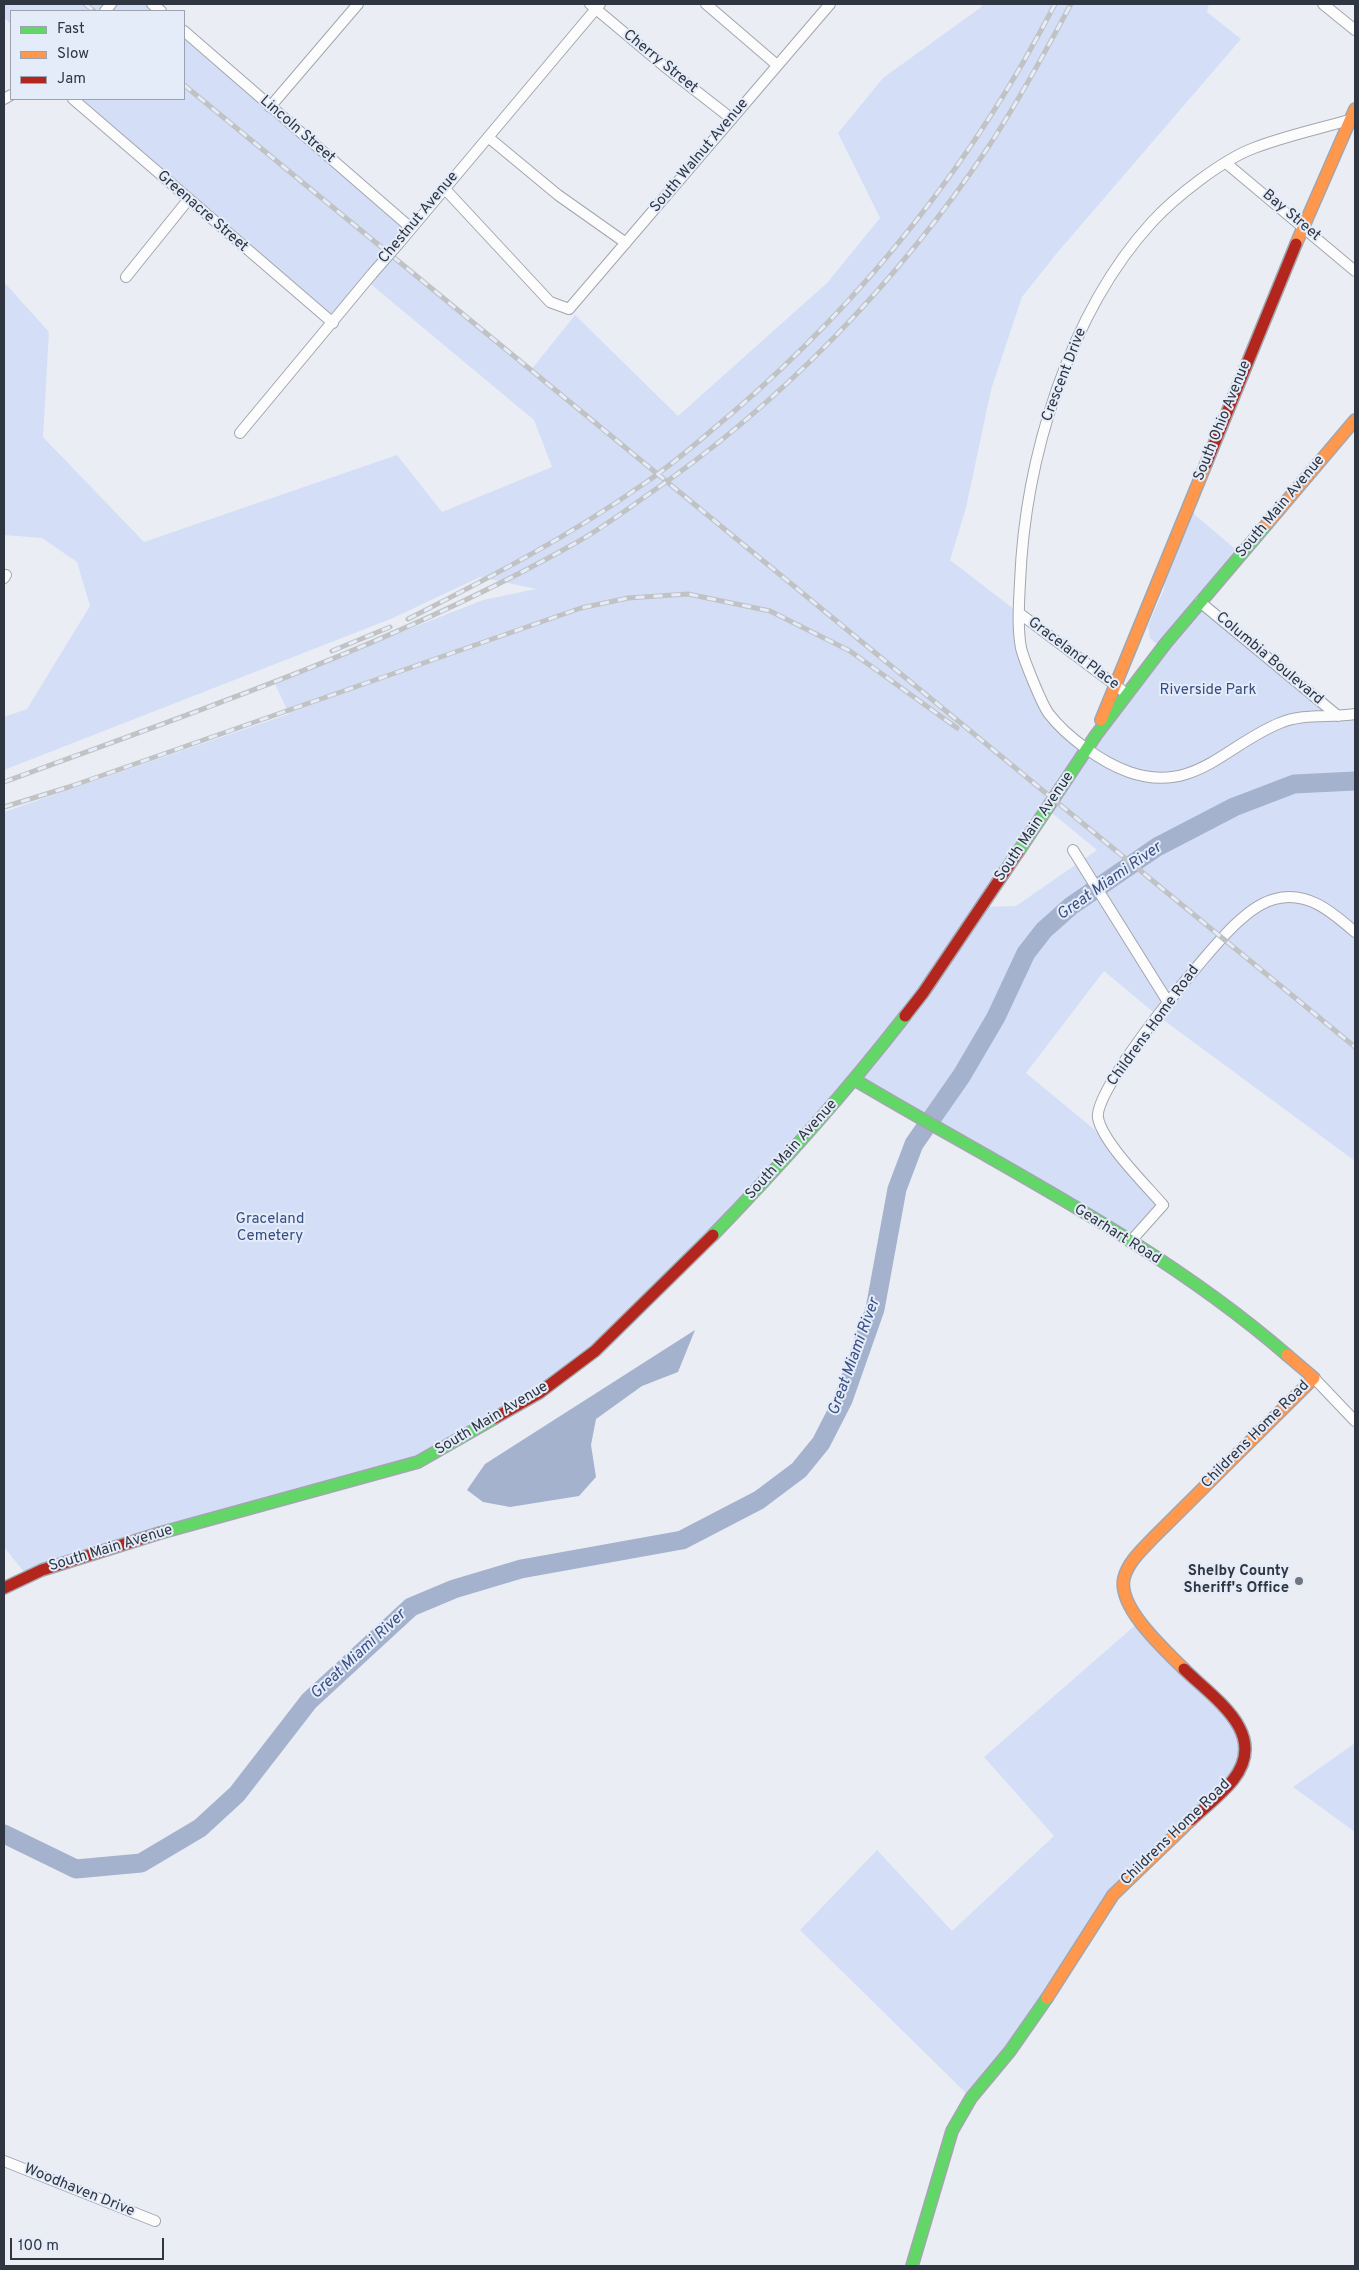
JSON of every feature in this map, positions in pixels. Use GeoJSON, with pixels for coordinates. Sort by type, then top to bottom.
{"type":"FeatureCollection","features":[{"type":"Feature","properties":{"kind":"main road","name":"South Ohio Avenue"},"geometry":{"type":"LineString","coordinates":[[1096,736],[1115,685],[1303,226],[1355,109]]}},
{"type":"Feature","properties":{"kind":"main road","name":"South Main Avenue"},"geometry":{"type":"LineString","coordinates":[[4,1588],[42,1570],[113,1546],[418,1462],[539,1393],[595,1351],[696,1253],[787,1158],[855,1080],[923,992],[1086,750],[1127,694],[1200,602],[1355,420]]}},
{"type":"Feature","properties":{"kind":"main road","name":"Gearhart Road"},"geometry":{"type":"LineString","coordinates":[[855,1080],[1067,1204],[1230,1306],[1274,1341],[1314,1378]]}},
{"type":"Feature","properties":{"kind":"main road","name":"Childrens Home Road"},"geometry":{"type":"LineString","coordinates":[[912,2266],[952,2131],[971,2098],[1010,2051],[1063,1976],[1113,1895],[1233,1780],[1242,1765],[1246,1754],[1246,1740],[1240,1726],[1139,1622],[1126,1603],[1123,1587],[1125,1576],[1132,1562],[1153,1538],[1314,1378]]}},
{"type":"Feature","properties":{"kind":"street"},"geometry":{"type":"LineString","coordinates":[[270,107],[358,4]]}},
{"type":"Feature","properties":{"kind":"street"},"geometry":{"type":"LineString","coordinates":[[706,4],[777,65]]}},
{"type":"Feature","properties":{"kind":"street","name":"South Walnut Avenue"},"geometry":{"type":"LineString","coordinates":[[444,188],[550,302],[569,309],[830,4]]}},
{"type":"Feature","properties":{"kind":"street"},"geometry":{"type":"LineString","coordinates":[[1323,4],[1355,30]]}},
{"type":"Feature","properties":{"kind":"street","name":"Cherry Street"},"geometry":{"type":"LineString","coordinates":[[596,5],[664,66],[732,119]]}},
{"type":"Feature","properties":{"kind":"street","name":"Chestnut Avenue"},"geometry":{"type":"LineString","coordinates":[[240,433],[596,5]]}},
{"type":"Feature","properties":{"kind":"street","name":"Lincoln Street"},"geometry":{"type":"LineString","coordinates":[[185,32],[411,228]]}},
{"type":"Feature","properties":{"kind":"street","name":"Greenacre Street"},"geometry":{"type":"LineString","coordinates":[[74,100],[333,323]]}},
{"type":"Feature","properties":{"kind":"street","name":"Crescent Drive"},"geometry":{"type":"LineString","coordinates":[[1350,120],[1253,148],[1226,162],[1173,202],[1151,223],[1110,277],[1076,338],[1048,411],[1024,527],[1019,613],[1022,648],[1048,713],[1086,750],[1129,772],[1160,777],[1183,775],[1212,764],[1280,722],[1304,715],[1338,716],[1355,714]]}},
{"type":"Feature","properties":{"kind":"street"},"geometry":{"type":"LineString","coordinates":[[488,137],[558,195],[626,243]]}},
{"type":"Feature","properties":{"kind":"street","name":"Bay Street"},"geometry":{"type":"LineString","coordinates":[[1226,162],[1355,271]]}},
{"type":"Feature","properties":{"kind":"street"},"geometry":{"type":"LineString","coordinates":[[126,277],[188,200]]}},
{"type":"Feature","properties":{"kind":"street","name":"Columbia Boulevard"},"geometry":{"type":"LineString","coordinates":[[1200,602],[1338,716]]}},
{"type":"Feature","properties":{"kind":"street","name":"Graceland Place"},"geometry":{"type":"LineString","coordinates":[[1019,613],[1127,694]]}},
{"type":"Feature","properties":{"kind":"street"},"geometry":{"type":"LineString","coordinates":[[1073,850],[1168,1002]]}},
{"type":"Feature","properties":{"kind":"street","name":"Childrens Home Road"},"geometry":{"type":"LineString","coordinates":[[1130,1242],[1164,1205],[1105,1136],[1098,1117],[1100,1102],[1113,1078],[1168,1002],[1215,945],[1239,920],[1258,906],[1275,899],[1293,896],[1311,900],[1330,910],[1355,932]]}},
{"type":"Feature","properties":{"kind":"street","name":"Gearhart Road"},"geometry":{"type":"LineString","coordinates":[[1314,1378],[1355,1421]]}},
{"type":"Feature","properties":{"kind":"street","name":"Woodhaven Drive"},"geometry":{"type":"LineString","coordinates":[[4,2161],[155,2220]]}},
{"type":"Feature","properties":{"kind":"green space"},"geometry":{"type":"Polygon","coordinates":[[[4,4],[152,4],[160,10],[10,10],[10,23],[4,18],[4,4]]]}},
{"type":"Feature","properties":{"kind":"green space"},"geometry":{"type":"Polygon","coordinates":[[[983,4],[1209,4],[1207,12],[1241,39],[1057,253],[1022,297],[991,390],[966,508],[950,560],[1019,613],[1021,648],[1048,713],[1086,749],[1165,643],[1155,643],[1150,638],[1148,626],[1164,589],[1165,564],[1187,508],[1241,554],[1200,602],[1338,716],[1355,714],[1355,1161],[1158,1016],[1104,971],[1026,1073],[1095,1130],[1106,1146],[1154,1199],[1158,1208],[1130,1242],[855,1080],[595,1351],[418,1462],[28,1577],[4,1547],[4,812],[289,714],[274,682],[483,600],[536,589],[480,577],[393,618],[4,770],[4,717],[27,709],[90,606],[77,562],[42,538],[4,535],[4,282],[49,332],[43,437],[144,542],[397,455],[442,512],[552,467],[534,420],[367,281],[333,323],[74,100],[185,100],[185,32],[411,228],[390,254],[531,370],[575,315],[678,416],[827,283],[880,218],[838,133],[883,78],[983,4]],[[1047,809],[982,907],[1016,906],[1097,850],[1047,809]]]}},
{"type":"Feature","properties":{"kind":"green space"},"geometry":{"type":"Polygon","coordinates":[[[1139,1622],[1240,1726],[1242,1765],[1113,1895],[971,2098],[800,1930],[877,1850],[952,1931],[1054,1836],[984,1757],[1139,1622]]]}},
{"type":"Feature","properties":{"kind":"green space"},"geometry":{"type":"Polygon","coordinates":[[[1355,1743],[1355,1832],[1293,1787],[1355,1743]]]}},
{"type":"Feature","properties":{"kind":"shaded area"},"geometry":{"type":"Polygon","coordinates":[[[695,1330],[678,1372],[642,1386],[596,1419],[591,1445],[596,1477],[579,1496],[510,1507],[483,1502],[467,1490],[485,1464],[695,1330]]]}},
{"type":"Feature","properties":{"kind":"waterway","name":"Great Miami River"},"geometry":{"type":"LineString","coordinates":[[4,1834],[76,1869],[141,1863],[200,1828],[237,1794],[309,1701],[411,1607],[454,1589],[521,1569],[682,1540],[759,1500],[799,1470],[821,1443],[843,1400],[875,1309],[897,1189],[914,1144],[962,1075],[996,1017],[1026,953],[1044,930],[1071,906],[1157,847],[1234,807],[1294,784],[1355,781]]}},
{"type":"Feature","properties":{"kind":"railway"},"geometry":{"type":"LineString","coordinates":[[85,4],[93,10]]}},
{"type":"Feature","properties":{"kind":"railway"},"geometry":{"type":"LineString","coordinates":[[408,619],[528,556],[614,504],[677,460],[780,370],[827,324],[913,225],[989,118],[1055,4]]}},
{"type":"Feature","properties":{"kind":"railway"},"geometry":{"type":"LineString","coordinates":[[4,782],[292,675],[434,615],[582,540],[696,460],[744,422],[790,381],[834,338],[916,245],[954,196],[989,146],[1042,58],[1071,4]]}},
{"type":"Feature","properties":{"kind":"railway"},"geometry":{"type":"LineString","coordinates":[[185,86],[1355,1047]]}},
{"type":"Feature","properties":{"kind":"railway"},"geometry":{"type":"LineString","coordinates":[[4,807],[69,787],[581,608],[628,598],[688,594],[770,611],[850,651],[957,728]]}},
{"type":"Feature","properties":{"kind":"railway"},"geometry":{"type":"LineString","coordinates":[[332,651],[390,627]]}},
{"type":"Feature","properties":{"kind":"traffic: fast"},"geometry":{"type":"LineString","coordinates":[[1018,852],[1096,735],[1166,643],[1267,524]]}},
{"type":"Feature","properties":{"kind":"traffic: fast"},"geometry":{"type":"LineString","coordinates":[[713,1235],[812,1128],[905,1016]]}},
{"type":"Feature","properties":{"kind":"traffic: fast"},"geometry":{"type":"LineString","coordinates":[[855,1080],[1077,1208],[1132,1242],[1186,1277],[1287,1355]]}},
{"type":"Feature","properties":{"kind":"traffic: fast"},"geometry":{"type":"LineString","coordinates":[[160,1533],[418,1462],[495,1418]]}},
{"type":"Feature","properties":{"kind":"traffic: fast"},"geometry":{"type":"LineString","coordinates":[[912,2266],[952,2131],[971,2098],[1010,2051],[1047,1998]]}},
{"type":"Feature","properties":{"kind":"traffic: slow"},"geometry":{"type":"LineString","coordinates":[[1296,244],[1355,109]]}},
{"type":"Feature","properties":{"kind":"traffic: slow"},"geometry":{"type":"LineString","coordinates":[[1267,524],[1355,420]]}},
{"type":"Feature","properties":{"kind":"traffic: slow"},"geometry":{"type":"LineString","coordinates":[[1101,720],[1206,464]]}},
{"type":"Feature","properties":{"kind":"traffic: slow"},"geometry":{"type":"LineString","coordinates":[[1184,1669],[1155,1640],[1135,1615],[1124,1589],[1124,1578],[1132,1561],[1153,1538],[1314,1378],[1287,1355]]}},
{"type":"Feature","properties":{"kind":"traffic: slow"},"geometry":{"type":"LineString","coordinates":[[1047,1998],[1113,1895],[1191,1820]]}},
{"type":"Feature","properties":{"kind":"traffic: jam"},"geometry":{"type":"LineString","coordinates":[[1206,464],[1296,244]]}},
{"type":"Feature","properties":{"kind":"traffic: jam"},"geometry":{"type":"LineString","coordinates":[[905,1016],[923,993],[1018,852]]}},
{"type":"Feature","properties":{"kind":"traffic: jam"},"geometry":{"type":"LineString","coordinates":[[495,1418],[539,1393],[595,1351],[713,1235]]}},
{"type":"Feature","properties":{"kind":"traffic: jam"},"geometry":{"type":"LineString","coordinates":[[4,1588],[42,1570],[160,1533]]}},
{"type":"Feature","properties":{"kind":"traffic: jam"},"geometry":{"type":"LineString","coordinates":[[1184,1669],[1222,1704],[1233,1718],[1241,1732],[1245,1747],[1243,1763],[1233,1780],[1191,1820]]}},
{"type":"Feature","properties":{"kind":"place","name":"Shelby County Sheriff's Office"},"geometry":{"type":"Point","coordinates":[1299,1581]}},
{"type":"Feature","properties":{"kind":"park label","name":"Riverside Park"},"geometry":{"type":"Point","coordinates":[1208,691]}},
{"type":"Feature","properties":{"kind":"park label","name":"Graceland Cemetery"},"geometry":{"type":"Point","coordinates":[270,1228]}}]}
